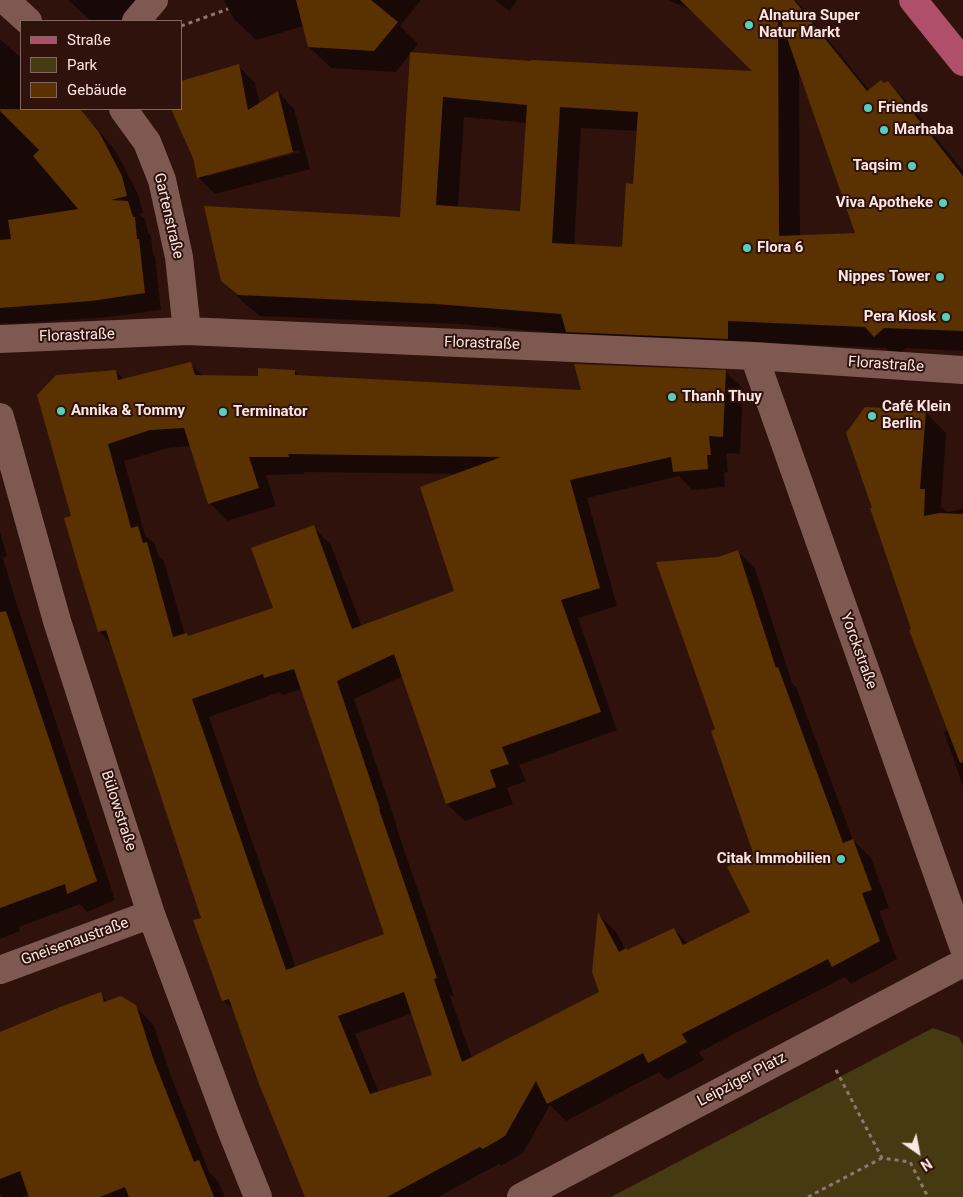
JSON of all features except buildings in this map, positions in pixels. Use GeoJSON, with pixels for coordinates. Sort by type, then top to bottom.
{"type":"FeatureCollection","features":[{"type":"Feature","properties":{"kind":"main road"},"geometry":{"type":"LineString","coordinates":[[913,0],[963,62]]}},
{"type":"Feature","properties":{"kind":"street"},"geometry":{"type":"LineString","coordinates":[[5,0],[27,20]]}},
{"type":"Feature","properties":{"kind":"street"},"geometry":{"type":"LineString","coordinates":[[137,20],[154,0]]}},
{"type":"Feature","properties":{"kind":"street","name":"Gartenstraße"},"geometry":{"type":"LineString","coordinates":[[125,110],[147,142],[162,180],[179,257],[187,332]]}},
{"type":"Feature","properties":{"kind":"street","name":"Florastraße"},"geometry":{"type":"LineString","coordinates":[[0,339],[187,332],[754,356],[963,370]]}},
{"type":"Feature","properties":{"kind":"street","name":"Yorckstraße"},"geometry":{"type":"LineString","coordinates":[[754,356],[963,946]]}},
{"type":"Feature","properties":{"kind":"street","name":"Bülowstraße"},"geometry":{"type":"LineString","coordinates":[[0,417],[57,621],[151,914],[258,1197]]}},
{"type":"Feature","properties":{"kind":"street","name":"Gneisenaustraße"},"geometry":{"type":"LineString","coordinates":[[0,970],[151,914]]}},
{"type":"Feature","properties":{"kind":"street","name":"Leipziger Platz"},"geometry":{"type":"LineString","coordinates":[[521,1197],[963,963]]}},
{"type":"Feature","properties":{"kind":"path"},"geometry":{"type":"LineString","coordinates":[[182,26],[228,9]]}},
{"type":"Feature","properties":{"kind":"path"},"geometry":{"type":"LineString","coordinates":[[820,1039],[882,1158]]}},
{"type":"Feature","properties":{"kind":"path"},"geometry":{"type":"LineString","coordinates":[[808,1197],[882,1158],[910,1162],[928,1197]]}},
{"type":"Feature","properties":{"kind":"green space"},"geometry":{"type":"Polygon","coordinates":[[[933,1028],[959,1037],[963,1045],[963,1197],[611,1197],[933,1028]]]}},
{"type":"Feature","properties":{"kind":"place","name":"Alnatura Super Natur Markt"},"geometry":{"type":"Point","coordinates":[749,25]}},
{"type":"Feature","properties":{"kind":"place","name":"Friends"},"geometry":{"type":"Point","coordinates":[868,108]}},
{"type":"Feature","properties":{"kind":"place","name":"Marhaba"},"geometry":{"type":"Point","coordinates":[884,130]}},
{"type":"Feature","properties":{"kind":"place","name":"Taqsim"},"geometry":{"type":"Point","coordinates":[912,166]}},
{"type":"Feature","properties":{"kind":"place","name":"Viva Apotheke"},"geometry":{"type":"Point","coordinates":[943,203]}},
{"type":"Feature","properties":{"kind":"place","name":"Flora 6"},"geometry":{"type":"Point","coordinates":[747,248]}},
{"type":"Feature","properties":{"kind":"place","name":"Nippes Tower"},"geometry":{"type":"Point","coordinates":[940,277]}},
{"type":"Feature","properties":{"kind":"place","name":"Pera Kiosk"},"geometry":{"type":"Point","coordinates":[946,317]}},
{"type":"Feature","properties":{"kind":"place","name":"Thanh Thuy"},"geometry":{"type":"Point","coordinates":[672,397]}},
{"type":"Feature","properties":{"kind":"place","name":"Annika & Tommy"},"geometry":{"type":"Point","coordinates":[61,411]}},
{"type":"Feature","properties":{"kind":"place","name":"Terminator"},"geometry":{"type":"Point","coordinates":[223,412]}},
{"type":"Feature","properties":{"kind":"place","name":"Café Klein Berlin"},"geometry":{"type":"Point","coordinates":[872,416]}},
{"type":"Feature","properties":{"kind":"place","name":"Citak Immobilien"},"geometry":{"type":"Point","coordinates":[841,859]}}]}
